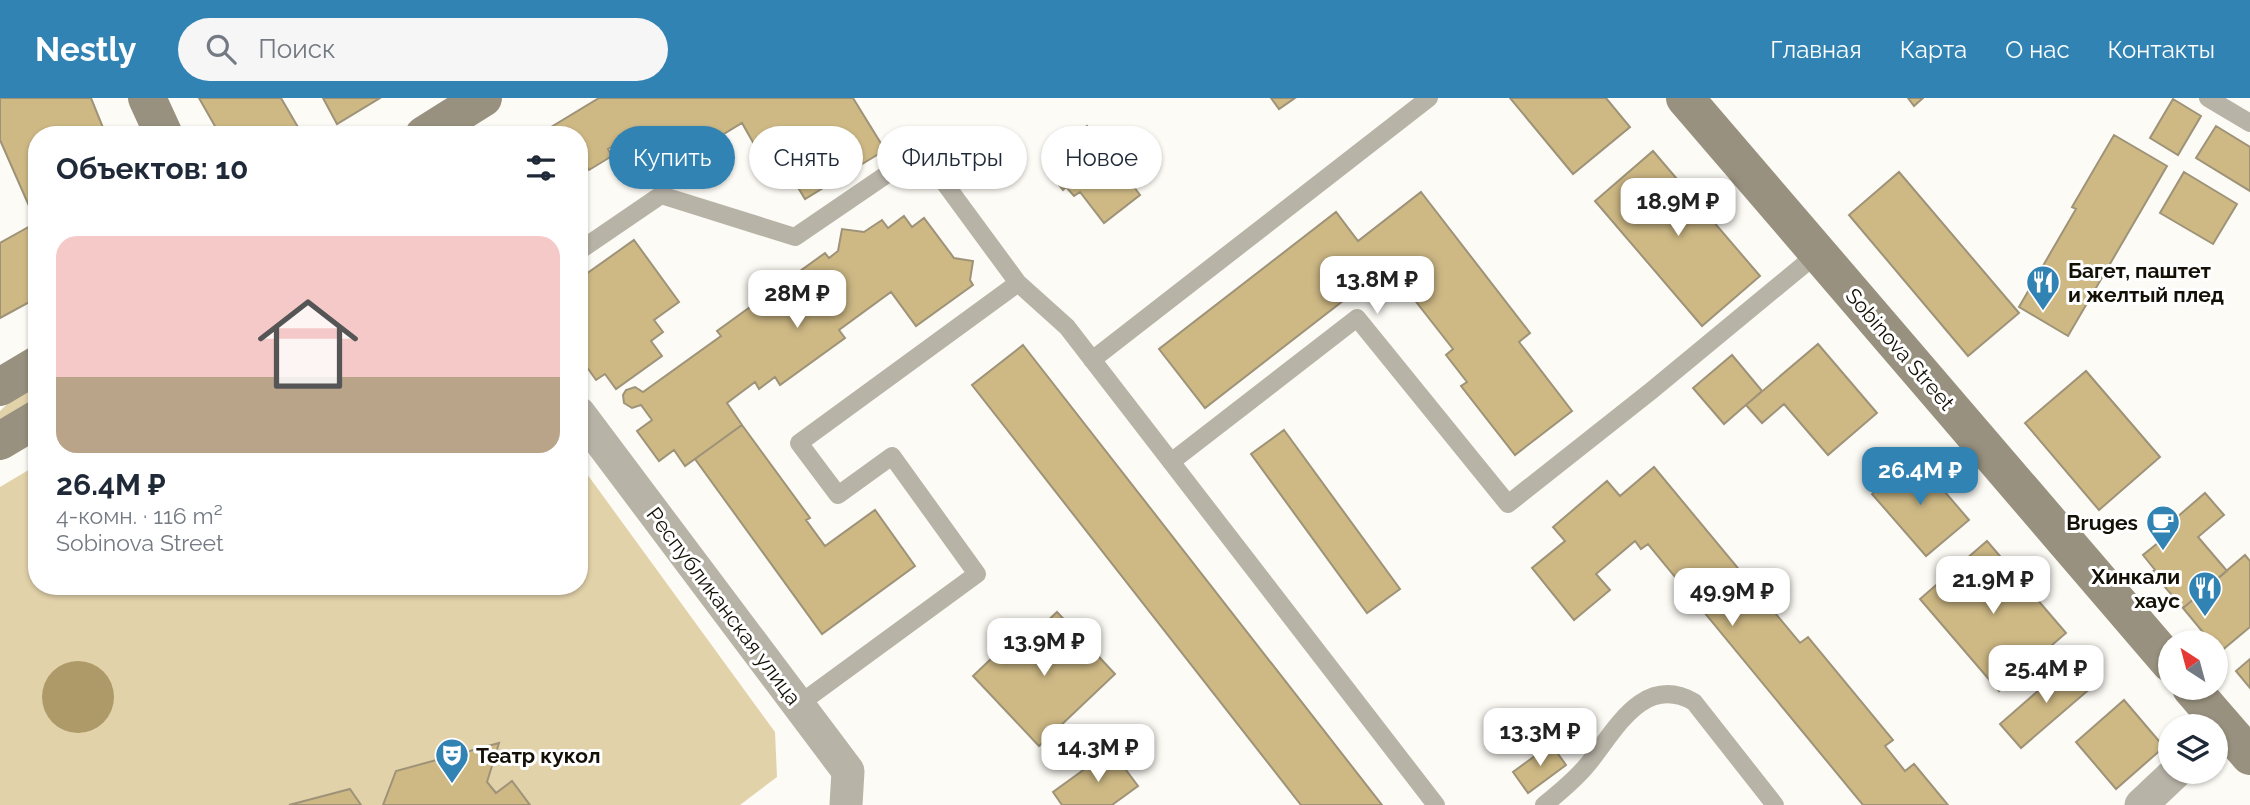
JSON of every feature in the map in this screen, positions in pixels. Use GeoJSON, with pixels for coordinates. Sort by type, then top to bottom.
{"type":"FeatureCollection","features":[{"type":"Feature","properties":{"kind":"main road"},"geometry":{"type":"LineString","coordinates":[[147,98],[160,126]]}},
{"type":"Feature","properties":{"kind":"main road"},"geometry":{"type":"LineString","coordinates":[[438,126],[483,98]]}},
{"type":"Feature","properties":{"kind":"main road","name":"Sobinova Street"},"geometry":{"type":"LineString","coordinates":[[1685,98],[2158,649]]}},
{"type":"Feature","properties":{"kind":"main road"},"geometry":{"type":"LineString","coordinates":[[0,387],[28,370]]}},
{"type":"Feature","properties":{"kind":"main road"},"geometry":{"type":"LineString","coordinates":[[0,441],[28,424]]}},
{"type":"Feature","properties":{"kind":"main road"},"geometry":{"type":"LineString","coordinates":[[2228,737],[2250,756]]}},
{"type":"Feature","properties":{"kind":"street","name":"Республиканская улица"},"geometry":{"type":"LineString","coordinates":[[588,425],[848,771],[846,805]]}},
{"type":"Feature","properties":{"kind":"street"},"geometry":{"type":"LineString","coordinates":[[2141,805],[2163,784]]}},
{"type":"Feature","properties":{"kind":"lane"},"geometry":{"type":"LineString","coordinates":[[1092,360],[1429,98]]}},
{"type":"Feature","properties":{"kind":"lane"},"geometry":{"type":"LineString","coordinates":[[2208,98],[2250,123]]}},
{"type":"Feature","properties":{"kind":"lane"},"geometry":{"type":"LineString","coordinates":[[588,245],[661,195],[795,237],[921,151],[1018,284],[1067,327],[1436,805]]}},
{"type":"Feature","properties":{"kind":"lane"},"geometry":{"type":"LineString","coordinates":[[1171,462],[1357,318],[1508,504],[1818,253]]}},
{"type":"Feature","properties":{"kind":"lane"},"geometry":{"type":"LineString","coordinates":[[798,705],[977,575],[892,456],[838,495],[799,443],[1018,284]]}},
{"type":"Feature","properties":{"kind":"lane"},"geometry":{"type":"LineString","coordinates":[[1544,805],[1587,766],[1629,711],[1659,694],[1670,693],[1694,702],[1775,805]]}},
{"type":"Feature","properties":{"kind":"shaded area"},"geometry":{"type":"Polygon","coordinates":[[[28,384],[28,414],[0,431],[0,411],[28,384]]]}},
{"type":"Feature","properties":{"kind":"shaded area"},"geometry":{"type":"Polygon","coordinates":[[[28,470],[28,595],[588,595],[588,475],[775,732],[777,777],[740,805],[530,805],[513,781],[496,793],[487,782],[498,743],[396,771],[383,805],[361,805],[350,789],[289,805],[0,805],[0,487],[28,470]]]}},
{"type":"Feature","properties":{"kind":"shaded area"},"geometry":{"type":"Polygon","coordinates":[[[78,661],[98,667],[108,677],[114,697],[108,717],[98,727],[78,733],[58,727],[48,717],[42,697],[48,677],[58,667],[78,661]]]}},
{"type":"Feature","properties":{"kind":"building"},"geometry":{"type":"Polygon","coordinates":[[[0,98],[91,98],[102,126],[28,126],[28,204],[0,140],[0,98]]]}},
{"type":"Feature","properties":{"kind":"building"},"geometry":{"type":"Polygon","coordinates":[[[199,98],[281,98],[297,126],[215,126],[199,98]]]}},
{"type":"Feature","properties":{"kind":"building"},"geometry":{"type":"Polygon","coordinates":[[[323,98],[380,98],[337,124],[323,98]]]}},
{"type":"Feature","properties":{"kind":"building"},"geometry":{"type":"Polygon","coordinates":[[[323,98],[380,98],[337,124],[323,98]]]}},
{"type":"Feature","properties":{"kind":"building"},"geometry":{"type":"Polygon","coordinates":[[[599,98],[853,98],[877,137],[877,155],[863,163],[863,126],[749,126],[749,135],[742,123],[735,127],[609,126],[609,158],[589,170],[588,126],[553,126],[599,98]]]}},
{"type":"Feature","properties":{"kind":"building"},"geometry":{"type":"Polygon","coordinates":[[[1271,98],[1295,98],[1279,109],[1271,98]]]}},
{"type":"Feature","properties":{"kind":"building"},"geometry":{"type":"Polygon","coordinates":[[[1510,98],[1606,98],[1630,127],[1573,174],[1510,98]]]}},
{"type":"Feature","properties":{"kind":"building"},"geometry":{"type":"Polygon","coordinates":[[[1908,98],[1923,98],[1914,106],[1908,98]]]}},
{"type":"Feature","properties":{"kind":"building"},"geometry":{"type":"Polygon","coordinates":[[[2173,99],[2201,116],[2178,155],[2150,138],[2173,99]]]}},
{"type":"Feature","properties":{"kind":"building"},"geometry":{"type":"Polygon","coordinates":[[[2216,126],[2250,147],[2250,191],[2196,158],[2216,126]]]}},
{"type":"Feature","properties":{"kind":"building"},"geometry":{"type":"Polygon","coordinates":[[[2114,135],[2167,166],[2068,336],[2019,307],[2076,209],[2072,207],[2114,135]]]}},
{"type":"Feature","properties":{"kind":"building"},"geometry":{"type":"Polygon","coordinates":[[[1653,151],[1760,276],[1702,326],[1595,201],[1653,151]]]}},
{"type":"Feature","properties":{"kind":"building"},"geometry":{"type":"Polygon","coordinates":[[[1899,172],[2019,313],[1968,356],[1849,215],[1899,172]]]}},
{"type":"Feature","properties":{"kind":"building"},"geometry":{"type":"Polygon","coordinates":[[[2184,172],[2237,204],[2213,244],[2160,213],[2184,172]]]}},
{"type":"Feature","properties":{"kind":"building"},"geometry":{"type":"Polygon","coordinates":[[[799,189],[821,189],[805,199],[799,189]]]}},
{"type":"Feature","properties":{"kind":"building"},"geometry":{"type":"Polygon","coordinates":[[[1068,189],[1136,189],[1140,195],[1104,223],[1080,192],[1074,196],[1068,189]]]}},
{"type":"Feature","properties":{"kind":"building"},"geometry":{"type":"Polygon","coordinates":[[[1421,192],[1530,333],[1519,342],[1572,411],[1515,455],[1461,386],[1467,382],[1446,355],[1453,349],[1388,266],[1205,408],[1159,349],[1336,212],[1358,241],[1421,192]]]}},
{"type":"Feature","properties":{"kind":"building"},"geometry":{"type":"Polygon","coordinates":[[[904,216],[912,227],[924,218],[954,258],[973,261],[970,280],[973,285],[916,326],[891,292],[839,330],[845,338],[780,385],[775,377],[759,389],[755,382],[727,403],[742,425],[685,466],[674,450],[659,461],[637,431],[652,420],[641,405],[632,408],[624,403],[623,395],[626,390],[635,387],[643,392],[721,336],[717,331],[825,253],[829,258],[838,251],[842,229],[864,232],[882,220],[888,228],[904,216]]]}},
{"type":"Feature","properties":{"kind":"building"},"geometry":{"type":"Polygon","coordinates":[[[28,227],[28,303],[0,318],[0,243],[28,227]]]}},
{"type":"Feature","properties":{"kind":"building"},"geometry":{"type":"Polygon","coordinates":[[[634,240],[679,302],[654,320],[663,332],[651,341],[662,356],[616,389],[605,374],[596,380],[588,369],[588,273],[634,240]]]}},
{"type":"Feature","properties":{"kind":"building"},"geometry":{"type":"Polygon","coordinates":[[[1818,344],[1877,413],[1828,455],[1784,404],[1762,423],[1746,405],[1818,344]]]}},
{"type":"Feature","properties":{"kind":"building"},"geometry":{"type":"Polygon","coordinates":[[[1023,345],[1382,805],[1301,805],[972,385],[1023,345]]]}},
{"type":"Feature","properties":{"kind":"building"},"geometry":{"type":"Polygon","coordinates":[[[1732,355],[1762,391],[1724,424],[1693,388],[1732,355]]]}},
{"type":"Feature","properties":{"kind":"building"},"geometry":{"type":"Polygon","coordinates":[[[2086,371],[2160,457],[2099,510],[2025,423],[2086,371]]]}},
{"type":"Feature","properties":{"kind":"building"},"geometry":{"type":"Polygon","coordinates":[[[742,425],[810,518],[806,520],[825,546],[875,510],[915,566],[822,634],[695,459],[742,425]]]}},
{"type":"Feature","properties":{"kind":"building"},"geometry":{"type":"Polygon","coordinates":[[[1284,430],[1400,589],[1367,613],[1251,454],[1284,430]]]}},
{"type":"Feature","properties":{"kind":"building"},"geometry":{"type":"Polygon","coordinates":[[[1915,457],[1969,520],[1926,556],[1872,494],[1915,457]]]}},
{"type":"Feature","properties":{"kind":"building"},"geometry":{"type":"Polygon","coordinates":[[[1654,467],[1800,643],[1808,637],[1893,740],[1885,746],[1905,771],[1914,764],[1948,805],[1863,805],[1648,544],[1641,549],[1635,541],[1596,574],[1610,590],[1574,620],[1532,568],[1565,541],[1553,527],[1607,481],[1620,496],[1654,467]]]}},
{"type":"Feature","properties":{"kind":"building"},"geometry":{"type":"Polygon","coordinates":[[[2205,493],[2224,515],[2198,537],[2227,571],[2183,608],[2152,572],[2155,570],[2143,555],[2174,530],[2169,524],[2205,493]]]}},
{"type":"Feature","properties":{"kind":"building"},"geometry":{"type":"Polygon","coordinates":[[[1987,541],[2066,633],[1999,691],[1920,599],[1987,541]]]}},
{"type":"Feature","properties":{"kind":"building"},"geometry":{"type":"Polygon","coordinates":[[[2245,555],[2250,561],[2250,627],[2228,645],[2228,630],[2201,630],[2183,608],[2245,555]]]}},
{"type":"Feature","properties":{"kind":"building"},"geometry":{"type":"Polygon","coordinates":[[[1057,612],[1115,674],[1039,746],[973,676],[1015,636],[1023,644],[1057,612]]]}},
{"type":"Feature","properties":{"kind":"building"},"geometry":{"type":"Polygon","coordinates":[[[2250,659],[2250,688],[2236,671],[2250,659]]]}},
{"type":"Feature","properties":{"kind":"building"},"geometry":{"type":"Polygon","coordinates":[[[2070,663],[2092,687],[2021,748],[2000,724],[2070,663]]]}},
{"type":"Feature","properties":{"kind":"building"},"geometry":{"type":"Polygon","coordinates":[[[2124,700],[2158,740],[2158,752],[2116,789],[2076,742],[2124,700]]]}},
{"type":"Feature","properties":{"kind":"building"},"geometry":{"type":"Polygon","coordinates":[[[499,743],[487,782],[496,793],[512,781],[530,805],[383,805],[396,771],[499,743]]]}},
{"type":"Feature","properties":{"kind":"building"},"geometry":{"type":"Polygon","coordinates":[[[1551,744],[1566,765],[1528,793],[1513,772],[1551,744]]]}},
{"type":"Feature","properties":{"kind":"building"},"geometry":{"type":"Polygon","coordinates":[[[1111,750],[1138,786],[1112,805],[1062,805],[1053,792],[1111,750]]]}},
{"type":"Feature","properties":{"kind":"building"},"geometry":{"type":"Polygon","coordinates":[[[1111,750],[1138,786],[1112,805],[1062,805],[1053,792],[1111,750]]]}},
{"type":"Feature","properties":{"kind":"building"},"geometry":{"type":"Polygon","coordinates":[[[350,789],[361,805],[289,805],[350,789]]]}},
{"type":"Feature","properties":{"kind":"place","name":"Багет, паштет и желтый плед"},"geometry":{"type":"Point","coordinates":[2043,312]}},
{"type":"Feature","properties":{"kind":"place","name":"Bruges"},"geometry":{"type":"Point","coordinates":[2163,552]}},
{"type":"Feature","properties":{"kind":"place","name":"Хинкали хаус"},"geometry":{"type":"Point","coordinates":[2205,618]}},
{"type":"Feature","properties":{"kind":"place","name":"Театр кукол"},"geometry":{"type":"Point","coordinates":[452,785]}}]}
